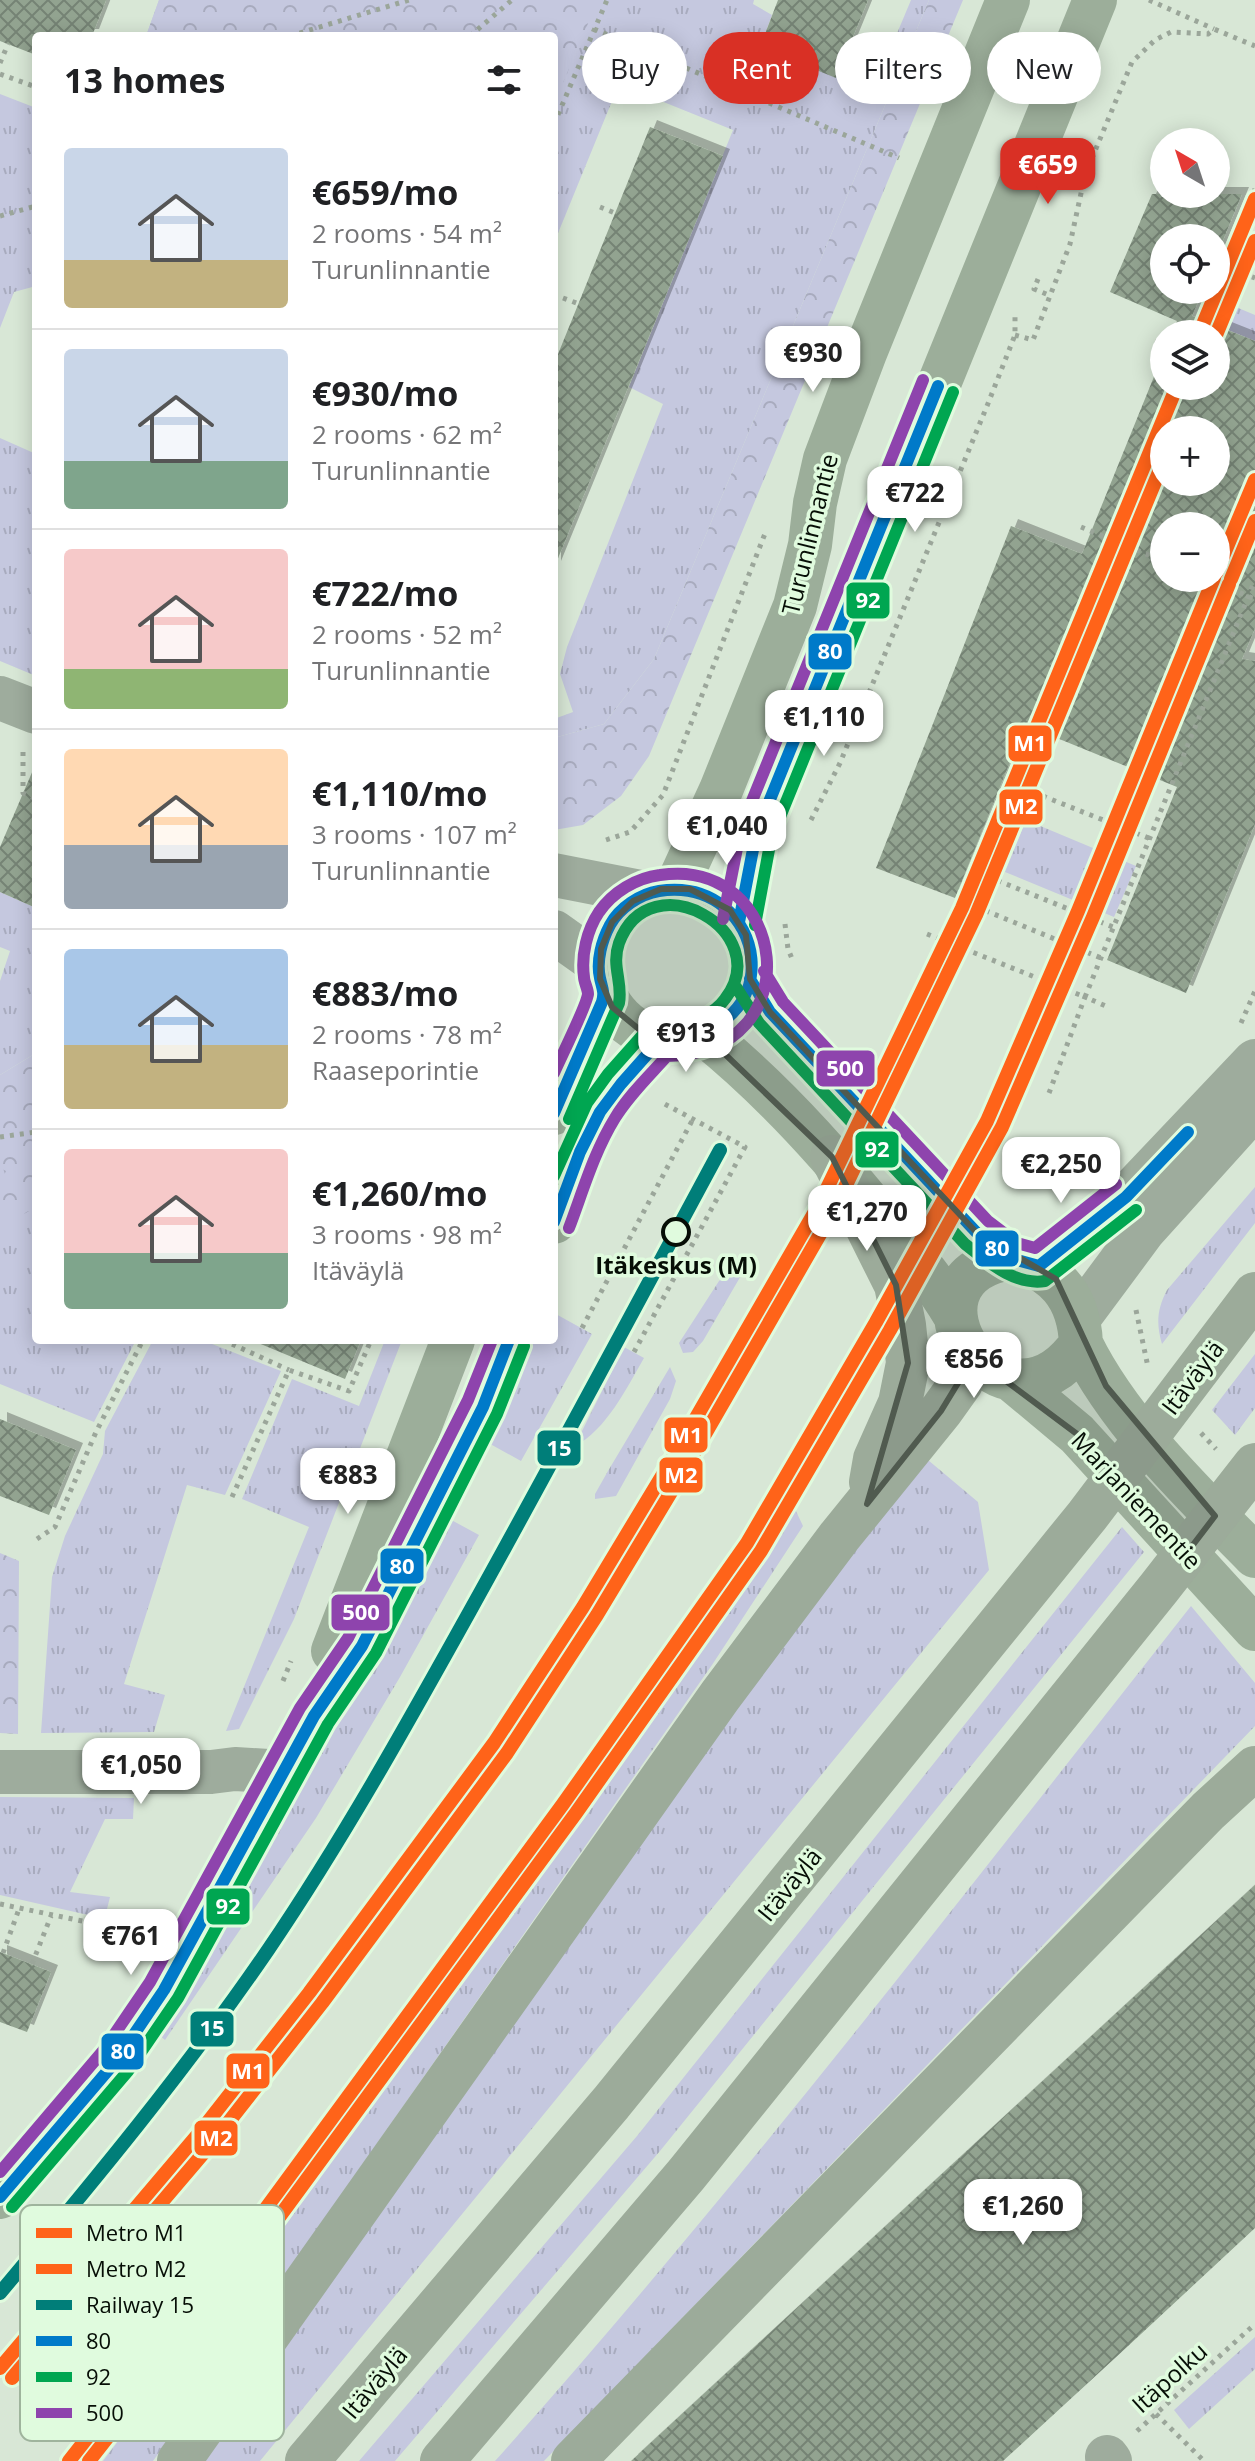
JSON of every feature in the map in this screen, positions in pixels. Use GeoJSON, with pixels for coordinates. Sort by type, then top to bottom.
{"type":"FeatureCollection","features":[{"type":"Feature","properties":{"kind":"highway"},"geometry":{"type":"LineString","coordinates":[[832,1157],[896,1285],[908,1363],[900,1403],[875,1459],[867,1504]]}},
{"type":"Feature","properties":{"kind":"highway","name":"Itäväylä"},"geometry":{"type":"LineString","coordinates":[[307,2461],[611,2103],[1087,1516],[1255,1294]]}},
{"type":"Feature","properties":{"kind":"highway"},"geometry":{"type":"LineString","coordinates":[[284,2313],[720,1696],[839,1537],[941,1411],[961,1383],[974,1356]]}},
{"type":"Feature","properties":{"kind":"highway"},"geometry":{"type":"LineString","coordinates":[[442,2461],[686,2175],[1255,1465]]}},
{"type":"Feature","properties":{"kind":"highway"},"geometry":{"type":"LineString","coordinates":[[573,2461],[1208,1811],[1255,1768]]}},
{"type":"Feature","properties":{"kind":"highway"},"geometry":{"type":"LineString","coordinates":[[179,2461],[193,2441]]}},
{"type":"Feature","properties":{"kind":"main road","name":"Turunlinnantie"},"geometry":{"type":"LineString","coordinates":[[661,891],[721,790],[795,606],[810,545],[825,459],[1008,0]]}},
{"type":"Feature","properties":{"kind":"main road"},"geometry":{"type":"LineString","coordinates":[[739,922],[756,834],[1095,0]]}},
{"type":"Feature","properties":{"kind":"main road"},"geometry":{"type":"LineString","coordinates":[[558,1102],[602,979],[605,935],[621,910],[661,891],[705,894],[730,910],[739,922],[750,949],[750,979],[746,994],[730,1019],[705,1035],[690,1039],[660,1040],[621,1019],[602,979]]}},
{"type":"Feature","properties":{"kind":"main road"},"geometry":{"type":"LineString","coordinates":[[705,1035],[764,1086],[832,1157],[937,1285],[954,1314],[966,1345],[990,1370],[1026,1390],[1034,1380],[1065,1365],[1085,1343],[1063,1287],[977,1233],[770,1012],[750,979]]}},
{"type":"Feature","properties":{"kind":"main road"},"geometry":{"type":"LineString","coordinates":[[558,1212],[585,1141],[602,1110],[660,1040]]}},
{"type":"Feature","properties":{"kind":"main road"},"geometry":{"type":"LineString","coordinates":[[954,1314],[956,1296],[968,1278],[987,1264],[1024,1262]]}},
{"type":"Feature","properties":{"kind":"main road","name":"Marjaniementie"},"geometry":{"type":"LineString","coordinates":[[1085,1343],[1121,1409],[1203,1503],[1255,1556]]}},
{"type":"Feature","properties":{"kind":"main road"},"geometry":{"type":"LineString","coordinates":[[314,1716],[336,1640],[451,1344]]}},
{"type":"Feature","properties":{"kind":"main road"},"geometry":{"type":"LineString","coordinates":[[0,2197],[116,2061],[164,1990],[314,1716],[362,1646],[483,1407],[507,1344]]}},
{"type":"Feature","properties":{"kind":"main road","name":"Marjaniementie"},"geometry":{"type":"LineString","coordinates":[[1026,1390],[1077,1434],[1255,1629]]}},
{"type":"Feature","properties":{"kind":"street"},"geometry":{"type":"LineString","coordinates":[[0,698],[30,726]]}},
{"type":"Feature","properties":{"kind":"street"},"geometry":{"type":"LineString","coordinates":[[558,876],[661,891]]}},
{"type":"Feature","properties":{"kind":"street"},"geometry":{"type":"LineString","coordinates":[[558,936],[602,979]]}},
{"type":"Feature","properties":{"kind":"street"},"geometry":{"type":"LineString","coordinates":[[1024,1262],[1126,1197],[1255,1061]]}},
{"type":"Feature","properties":{"kind":"street"},"geometry":{"type":"LineString","coordinates":[[1085,1343],[1144,1230],[1255,1107]]}},
{"type":"Feature","properties":{"kind":"street"},"geometry":{"type":"LineString","coordinates":[[0,1772],[211,1772],[235,1769],[284,1772]]}},
{"type":"Feature","properties":{"kind":"path"},"geometry":{"type":"LineString","coordinates":[[303,32],[409,0]]}},
{"type":"Feature","properties":{"kind":"path"},"geometry":{"type":"LineString","coordinates":[[475,32],[512,0]]}},
{"type":"Feature","properties":{"kind":"path"},"geometry":{"type":"LineString","coordinates":[[558,114],[607,0]]}},
{"type":"Feature","properties":{"kind":"path"},"geometry":{"type":"LineString","coordinates":[[1149,0],[1255,46]]}},
{"type":"Feature","properties":{"kind":"path"},"geometry":{"type":"LineString","coordinates":[[594,29],[900,159]]}},
{"type":"Feature","properties":{"kind":"path"},"geometry":{"type":"LineString","coordinates":[[804,834],[840,763],[1015,335],[1033,340],[1070,244],[1085,175],[1132,62],[1155,40],[1171,32],[1208,34],[1214,29]]}},
{"type":"Feature","properties":{"kind":"path"},"geometry":{"type":"LineString","coordinates":[[0,63],[8,44]]}},
{"type":"Feature","properties":{"kind":"path"},"geometry":{"type":"LineString","coordinates":[[0,74],[32,86]]}},
{"type":"Feature","properties":{"kind":"path"},"geometry":{"type":"LineString","coordinates":[[1230,251],[1255,189]]}},
{"type":"Feature","properties":{"kind":"path"},"geometry":{"type":"LineString","coordinates":[[0,216],[32,207]]}},
{"type":"Feature","properties":{"kind":"path"},"geometry":{"type":"LineString","coordinates":[[600,207],[615,213]]}},
{"type":"Feature","properties":{"kind":"path"},"geometry":{"type":"LineString","coordinates":[[1230,268],[1255,278]]}},
{"type":"Feature","properties":{"kind":"path"},"geometry":{"type":"LineString","coordinates":[[1038,279],[1034,289],[1051,296]]}},
{"type":"Feature","properties":{"kind":"path"},"geometry":{"type":"LineString","coordinates":[[563,298],[579,304]]}},
{"type":"Feature","properties":{"kind":"path"},"geometry":{"type":"LineString","coordinates":[[951,942],[1167,400]]}},
{"type":"Feature","properties":{"kind":"path"},"geometry":{"type":"LineString","coordinates":[[1081,527],[1150,556]]}},
{"type":"Feature","properties":{"kind":"path"},"geometry":{"type":"LineString","coordinates":[[1049,1093],[1113,927],[1252,598],[1255,580]]}},
{"type":"Feature","properties":{"kind":"path"},"geometry":{"type":"LineString","coordinates":[[1230,589],[1252,598]]}},
{"type":"Feature","properties":{"kind":"path"},"geometry":{"type":"LineString","coordinates":[[30,726],[23,793],[32,797]]}},
{"type":"Feature","properties":{"kind":"path"},"geometry":{"type":"LineString","coordinates":[[1015,785],[1151,839]]}},
{"type":"Feature","properties":{"kind":"path"},"geometry":{"type":"LineString","coordinates":[[595,844],[630,832],[663,795]]}},
{"type":"Feature","properties":{"kind":"path"},"geometry":{"type":"LineString","coordinates":[[979,873],[1113,927]]}},
{"type":"Feature","properties":{"kind":"path"},"geometry":{"type":"LineString","coordinates":[[967,903],[1101,958]]}},
{"type":"Feature","properties":{"kind":"path"},"geometry":{"type":"LineString","coordinates":[[784,911],[788,949],[796,969]]}},
{"type":"Feature","properties":{"kind":"path"},"geometry":{"type":"LineString","coordinates":[[927,934],[1108,1007]]}},
{"type":"Feature","properties":{"kind":"path"},"geometry":{"type":"LineString","coordinates":[[634,1352],[745,1147],[656,1099]]}},
{"type":"Feature","properties":{"kind":"path"},"geometry":{"type":"LineString","coordinates":[[582,1328],[694,1117]]}},
{"type":"Feature","properties":{"kind":"path"},"geometry":{"type":"LineString","coordinates":[[0,1137],[32,1133]]}},
{"type":"Feature","properties":{"kind":"path"},"geometry":{"type":"LineString","coordinates":[[37,1539],[55,1527],[96,1432],[141,1344]]}},
{"type":"Feature","properties":{"kind":"path"},"geometry":{"type":"LineString","coordinates":[[232,1344],[289,1370],[349,1391],[369,1344]]}},
{"type":"Feature","properties":{"kind":"path"},"geometry":{"type":"LineString","coordinates":[[232,1497],[289,1370]]}},
{"type":"Feature","properties":{"kind":"path"},"geometry":{"type":"LineString","coordinates":[[0,1904],[116,1928]]}},
{"type":"Feature","properties":{"kind":"path"},"geometry":{"type":"LineString","coordinates":[[3,1953],[19,1908]]}},
{"type":"Feature","properties":{"kind":"path"},"geometry":{"type":"LineString","coordinates":[[32,1964],[51,1916]]}},
{"type":"Feature","properties":{"kind":"path","name":"Itäpolku"},"geometry":{"type":"LineString","coordinates":[[1108,2459],[1255,2324]]}},
{"type":"Feature","properties":{"kind":"path"},"geometry":{"type":"LineString","coordinates":[[1156,2414],[1204,2461]]}},
{"type":"Feature","properties":{"kind":"highlighted area"},"geometry":{"type":"Polygon","coordinates":[[[661,889],[690,889],[730,910],[746,935],[750,979],[770,1012],[977,1233],[1056,1279],[1106,1386],[1215,1516],[1186,1554],[1077,1434],[974,1357],[941,1411],[867,1504],[908,1363],[896,1285],[832,1157],[705,1035],[675,1041],[646,1035],[612,1007],[600,979],[601,949],[612,922],[633,901],[661,889]]]}},
{"type":"Feature","properties":{"kind":"green space"},"geometry":{"type":"Polygon","coordinates":[[[159,0],[754,0],[753,4],[772,15],[766,32],[703,32],[703,104],[819,104],[819,70],[835,77],[835,104],[886,104],[654,659],[604,724],[558,737],[558,718],[573,712],[560,674],[567,647],[663,404],[629,387],[733,130],[669,104],[687,104],[687,32],[582,32],[582,104],[611,104],[558,233],[558,32],[147,32],[159,0]]]}},
{"type":"Feature","properties":{"kind":"green space"},"geometry":{"type":"Polygon","coordinates":[[[159,0],[598,0],[558,95],[558,32],[147,32],[159,0]]]}},
{"type":"Feature","properties":{"kind":"green space"},"geometry":{"type":"Polygon","coordinates":[[[911,0],[929,0],[916,32],[898,32],[911,0]]]}},
{"type":"Feature","properties":{"kind":"green space"},"geometry":{"type":"Polygon","coordinates":[[[929,0],[963,0],[950,32],[916,32],[929,0]]]}},
{"type":"Feature","properties":{"kind":"green space"},"geometry":{"type":"Polygon","coordinates":[[[0,94],[32,106],[32,287],[14,292],[0,328],[0,94]]]}},
{"type":"Feature","properties":{"kind":"green space"},"geometry":{"type":"Polygon","coordinates":[[[886,104],[920,104],[649,756],[621,796],[583,825],[558,829],[558,737],[604,724],[654,659],[886,104]]]}},
{"type":"Feature","properties":{"kind":"green space"},"geometry":{"type":"Polygon","coordinates":[[[1218,304],[1229,304],[1255,315],[1255,341],[1230,331],[1230,320],[1212,319],[1218,304]]]}},
{"type":"Feature","properties":{"kind":"green space"},"geometry":{"type":"Polygon","coordinates":[[[0,438],[32,452],[32,674],[0,661],[0,438]]]}},
{"type":"Feature","properties":{"kind":"green space"},"geometry":{"type":"Polygon","coordinates":[[[1026,820],[1136,866],[1114,917],[1005,872],[1026,820]]]}},
{"type":"Feature","properties":{"kind":"green space"},"geometry":{"type":"Polygon","coordinates":[[[0,892],[32,906],[32,1055],[0,1075],[0,981],[10,951],[0,947],[0,892]]]}},
{"type":"Feature","properties":{"kind":"green space"},"geometry":{"type":"Polygon","coordinates":[[[32,1055],[32,1209],[0,1228],[0,1184],[6,1171],[0,1168],[0,1075],[32,1055]]]}},
{"type":"Feature","properties":{"kind":"green space"},"geometry":{"type":"Polygon","coordinates":[[[32,1111],[32,1344],[134,1344],[94,1422],[0,1384],[0,1129],[32,1111]]]}},
{"type":"Feature","properties":{"kind":"green space"},"geometry":{"type":"Polygon","coordinates":[[[1255,1187],[1255,1223],[1162,1344],[1158,1317],[1167,1290],[1255,1187]]]}},
{"type":"Feature","properties":{"kind":"green space"},"geometry":{"type":"Polygon","coordinates":[[[740,1264],[746,1267],[703,1341],[693,1352],[683,1353],[679,1343],[719,1281],[740,1264]]]}},
{"type":"Feature","properties":{"kind":"green space"},"geometry":{"type":"Polygon","coordinates":[[[558,1315],[592,1334],[521,1461],[483,1440],[520,1344],[558,1344],[558,1315]]]}},
{"type":"Feature","properties":{"kind":"green space"},"geometry":{"type":"Polygon","coordinates":[[[151,1344],[212,1344],[281,1371],[225,1495],[187,1485],[124,1684],[165,1695],[154,1732],[41,1733],[52,1577],[65,1536],[103,1454],[105,1431],[151,1344]]]}},
{"type":"Feature","properties":{"kind":"green space"},"geometry":{"type":"Polygon","coordinates":[[[383,1344],[400,1344],[294,1619],[239,1729],[226,1731],[309,1527],[242,1499],[292,1379],[359,1406],[383,1344]]]}},
{"type":"Feature","properties":{"kind":"green space"},"geometry":{"type":"Polygon","coordinates":[[[624,1347],[644,1358],[606,1419],[574,1447],[624,1347]]]}},
{"type":"Feature","properties":{"kind":"green space"},"geometry":{"type":"Polygon","coordinates":[[[1255,1354],[1255,1408],[1235,1435],[1212,1410],[1255,1354]]]}},
{"type":"Feature","properties":{"kind":"green space"},"geometry":{"type":"Polygon","coordinates":[[[670,1367],[676,1381],[670,1399],[616,1496],[595,1499],[608,1471],[670,1367]]]}},
{"type":"Feature","properties":{"kind":"green space"},"geometry":{"type":"Polygon","coordinates":[[[928,1460],[978,1502],[989,1570],[284,2432],[284,2340],[773,1654],[928,1460]]]}},
{"type":"Feature","properties":{"kind":"green space"},"geometry":{"type":"Polygon","coordinates":[[[794,1507],[803,1526],[712,1665],[284,2277],[284,2221],[584,1814],[794,1507]]]}},
{"type":"Feature","properties":{"kind":"green space"},"geometry":{"type":"Polygon","coordinates":[[[444,1516],[479,1535],[400,1677],[316,1818],[165,2040],[158,2034],[444,1516]]]}},
{"type":"Feature","properties":{"kind":"green space"},"geometry":{"type":"Polygon","coordinates":[[[1122,1527],[1144,1552],[660,2151],[395,2461],[359,2461],[637,2136],[1122,1527]]]}},
{"type":"Feature","properties":{"kind":"green space"},"geometry":{"type":"Polygon","coordinates":[[[0,1553],[19,1561],[18,1734],[0,1733],[0,1553]]]}},
{"type":"Feature","properties":{"kind":"green space"},"geometry":{"type":"Polygon","coordinates":[[[1191,1606],[1255,1683],[1255,1726],[544,2461],[495,2461],[763,2146],[1191,1606]]]}},
{"type":"Feature","properties":{"kind":"green space"},"geometry":{"type":"Polygon","coordinates":[[[0,1797],[134,1798],[133,1819],[105,1819],[70,1892],[110,1897],[107,1909],[97,1917],[0,1895],[0,1797]]]}},
{"type":"Feature","properties":{"kind":"green space"},"geometry":{"type":"Polygon","coordinates":[[[1255,2337],[1255,2369],[1189,2429],[1174,2410],[1255,2337]]]}},
{"type":"Feature","properties":{"kind":"green space"},"geometry":{"type":"Polygon","coordinates":[[[118,2441],[167,2441],[153,2461],[103,2461],[118,2441]]]}},
{"type":"Feature","properties":{"kind":"green space"},"geometry":{"type":"Polygon","coordinates":[[[212,2441],[276,2441],[260,2461],[198,2461],[212,2441]]]}},
{"type":"Feature","properties":{"kind":"building"},"geometry":{"type":"Polygon","coordinates":[[[0,0],[106,0],[94,32],[32,32],[32,53],[0,41],[0,0]]]}},
{"type":"Feature","properties":{"kind":"building"},"geometry":{"type":"Polygon","coordinates":[[[778,0],[868,0],[855,32],[835,32],[835,78],[819,71],[819,32],[766,32],[778,0]]]}},
{"type":"Feature","properties":{"kind":"building"},"geometry":{"type":"Polygon","coordinates":[[[650,127],[723,156],[558,558],[558,354],[650,127]]]}},
{"type":"Feature","properties":{"kind":"building"},"geometry":{"type":"Polygon","coordinates":[[[1230,194],[1242,194],[1230,224],[1150,224],[1150,304],[1197,304],[1192,316],[1202,320],[1175,320],[1110,292],[1150,199],[1150,208],[1230,208],[1230,194]]]}},
{"type":"Feature","properties":{"kind":"building"},"geometry":{"type":"Polygon","coordinates":[[[1230,331],[1255,341],[1255,628],[1242,659],[1255,661],[1255,824],[1186,993],[1107,960],[1177,787],[1025,725],[955,898],[876,868],[1011,526],[1082,554],[1150,386],[1150,400],[1230,400],[1230,331]]]}},
{"type":"Feature","properties":{"kind":"building"},"geometry":{"type":"Polygon","coordinates":[[[32,772],[32,906],[0,892],[0,847],[32,772]]]}},
{"type":"Feature","properties":{"kind":"building"},"geometry":{"type":"Polygon","coordinates":[[[261,1344],[359,1344],[345,1379],[261,1344]]]}},
{"type":"Feature","properties":{"kind":"building"},"geometry":{"type":"Polygon","coordinates":[[[0,1419],[76,1450],[49,1515],[0,1496],[0,1419]]]}},
{"type":"Feature","properties":{"kind":"building"},"geometry":{"type":"Polygon","coordinates":[[[1255,1885],[1255,2228],[1127,2347],[1003,2461],[631,2461],[1255,1885]]]}},
{"type":"Feature","properties":{"kind":"building"},"geometry":{"type":"Polygon","coordinates":[[[0,1952],[51,1972],[27,2032],[0,2022],[0,1952]]]}},
{"type":"Feature","properties":{"kind":"metro line","name":"M1"},"geometry":{"type":"LineString","coordinates":[[1205,320],[1255,199]]}},
{"type":"Feature","properties":{"kind":"metro line","name":"M2"},"geometry":{"type":"LineString","coordinates":[[1222,320],[1255,241]]}},
{"type":"Feature","properties":{"kind":"metro line","name":"M1"},"geometry":{"type":"LineString","coordinates":[[138,2205],[309,1993],[494,1743],[583,1607],[820,1203],[962,908],[1171,400]]}},
{"type":"Feature","properties":{"kind":"metro line","name":"M1"},"geometry":{"type":"LineString","coordinates":[[1230,540],[1255,480]]}},
{"type":"Feature","properties":{"kind":"metro line","name":"M2"},"geometry":{"type":"LineString","coordinates":[[159,2205],[322,2003],[507,1753],[597,1615],[685,1469],[834,1210],[976,915],[1150,494]]}},
{"type":"Feature","properties":{"kind":"metro line","name":"M2"},"geometry":{"type":"LineString","coordinates":[[1231,579],[1255,521]]}},
{"type":"Feature","properties":{"kind":"metro line","name":"M1"},"geometry":{"type":"LineString","coordinates":[[268,2205],[563,1804],[747,1543],[876,1322],[987,1121],[1078,911],[1208,592]]}},
{"type":"Feature","properties":{"kind":"metro line","name":"M2"},"geometry":{"type":"LineString","coordinates":[[284,2210],[576,1813],[761,1551],[890,1330],[1002,1127],[1093,917],[1226,592]]}},
{"type":"Feature","properties":{"kind":"metro line","name":"M1"},"geometry":{"type":"LineString","coordinates":[[0,2368],[20,2344]]}},
{"type":"Feature","properties":{"kind":"metro line","name":"M2"},"geometry":{"type":"LineString","coordinates":[[12,2378],[20,2369]]}},
{"type":"Feature","properties":{"kind":"metro line","name":"M1"},"geometry":{"type":"LineString","coordinates":[[69,2461],[85,2441]]}},
{"type":"Feature","properties":{"kind":"metro line","name":"M2"},"geometry":{"type":"LineString","coordinates":[[89,2461],[105,2441]]}},
{"type":"Feature","properties":{"kind":"rail line","name":"15"},"geometry":{"type":"LineString","coordinates":[[73,2205],[205,2039],[268,1950],[348,1825],[565,1439],[720,1150]]}},
{"type":"Feature","properties":{"kind":"rail line","name":"15"},"geometry":{"type":"LineString","coordinates":[[0,2293],[20,2269]]}},
{"type":"Feature","properties":{"kind":"transit line","name":"500"},"geometry":{"type":"LineString","coordinates":[[723,919],[741,828],[923,380]]}},
{"type":"Feature","properties":{"kind":"transit line","name":"80"},"geometry":{"type":"LineString","coordinates":[[739,922],[756,834],[938,386]]}},
{"type":"Feature","properties":{"kind":"transit line","name":"92"},"geometry":{"type":"LineString","coordinates":[[755,925],[771,839],[953,392]]}},
{"type":"Feature","properties":{"kind":"transit line","name":"500"},"geometry":{"type":"LineString","coordinates":[[558,1064],[588,994],[583,969],[588,935],[599,912],[611,898],[634,883],[660,875],[703,877],[735,895],[757,923],[767,957],[763,992],[746,1024],[714,1047],[667,1056],[633,1094],[601,1144],[569,1228]]}},
{"type":"Feature","properties":{"kind":"transit line","name":"80"},"geometry":{"type":"LineString","coordinates":[[558,1104],[602,1002],[599,958],[604,937],[619,913],[645,895],[659,891],[696,893],[724,907],[743,930],[751,958],[748,987],[733,1013],[703,1032],[660,1040],[621,1084],[600,1112],[580,1152],[558,1211]]}},
{"type":"Feature","properties":{"kind":"transit line","name":"92"},"geometry":{"type":"LineString","coordinates":[[558,1167],[587,1103],[648,1029],[697,1019],[710,1013],[725,999],[737,974],[735,950],[722,930],[703,914],[680,906],[656,907],[635,919],[619,943],[619,1003],[569,1119]]}},
{"type":"Feature","properties":{"kind":"transit line","name":"500"},"geometry":{"type":"LineString","coordinates":[[764,971],[783,1002],[988,1221],[1017,1243],[1035,1248],[1116,1184]]}},
{"type":"Feature","properties":{"kind":"transit line","name":"80"},"geometry":{"type":"LineString","coordinates":[[750,979],[770,1012],[977,1233],[1010,1258],[1039,1266],[1126,1197],[1188,1132]]}},
{"type":"Feature","properties":{"kind":"transit line","name":"92"},"geometry":{"type":"LineString","coordinates":[[736,987],[759,1023],[965,1244],[1002,1271],[1023,1280],[1045,1281],[1136,1210]]}},
{"type":"Feature","properties":{"kind":"transit line","name":"500"},"geometry":{"type":"LineString","coordinates":[[0,2172],[103,2051],[150,1982],[300,1708],[348,1638],[468,1400],[490,1344]]}},
{"type":"Feature","properties":{"kind":"transit line","name":"80"},"geometry":{"type":"LineString","coordinates":[[0,2197],[116,2061],[164,1990],[314,1716],[362,1646],[483,1407],[507,1344]]}},
{"type":"Feature","properties":{"kind":"transit line","name":"92"},"geometry":{"type":"LineString","coordinates":[[12,2207],[128,2071],[178,1998],[328,1724],[376,1653],[497,1414],[524,1346]]}},
{"type":"Feature","properties":{"kind":"place","name":"Itäkeskus (M)"},"geometry":{"type":"Point","coordinates":[676,1232]}}]}
